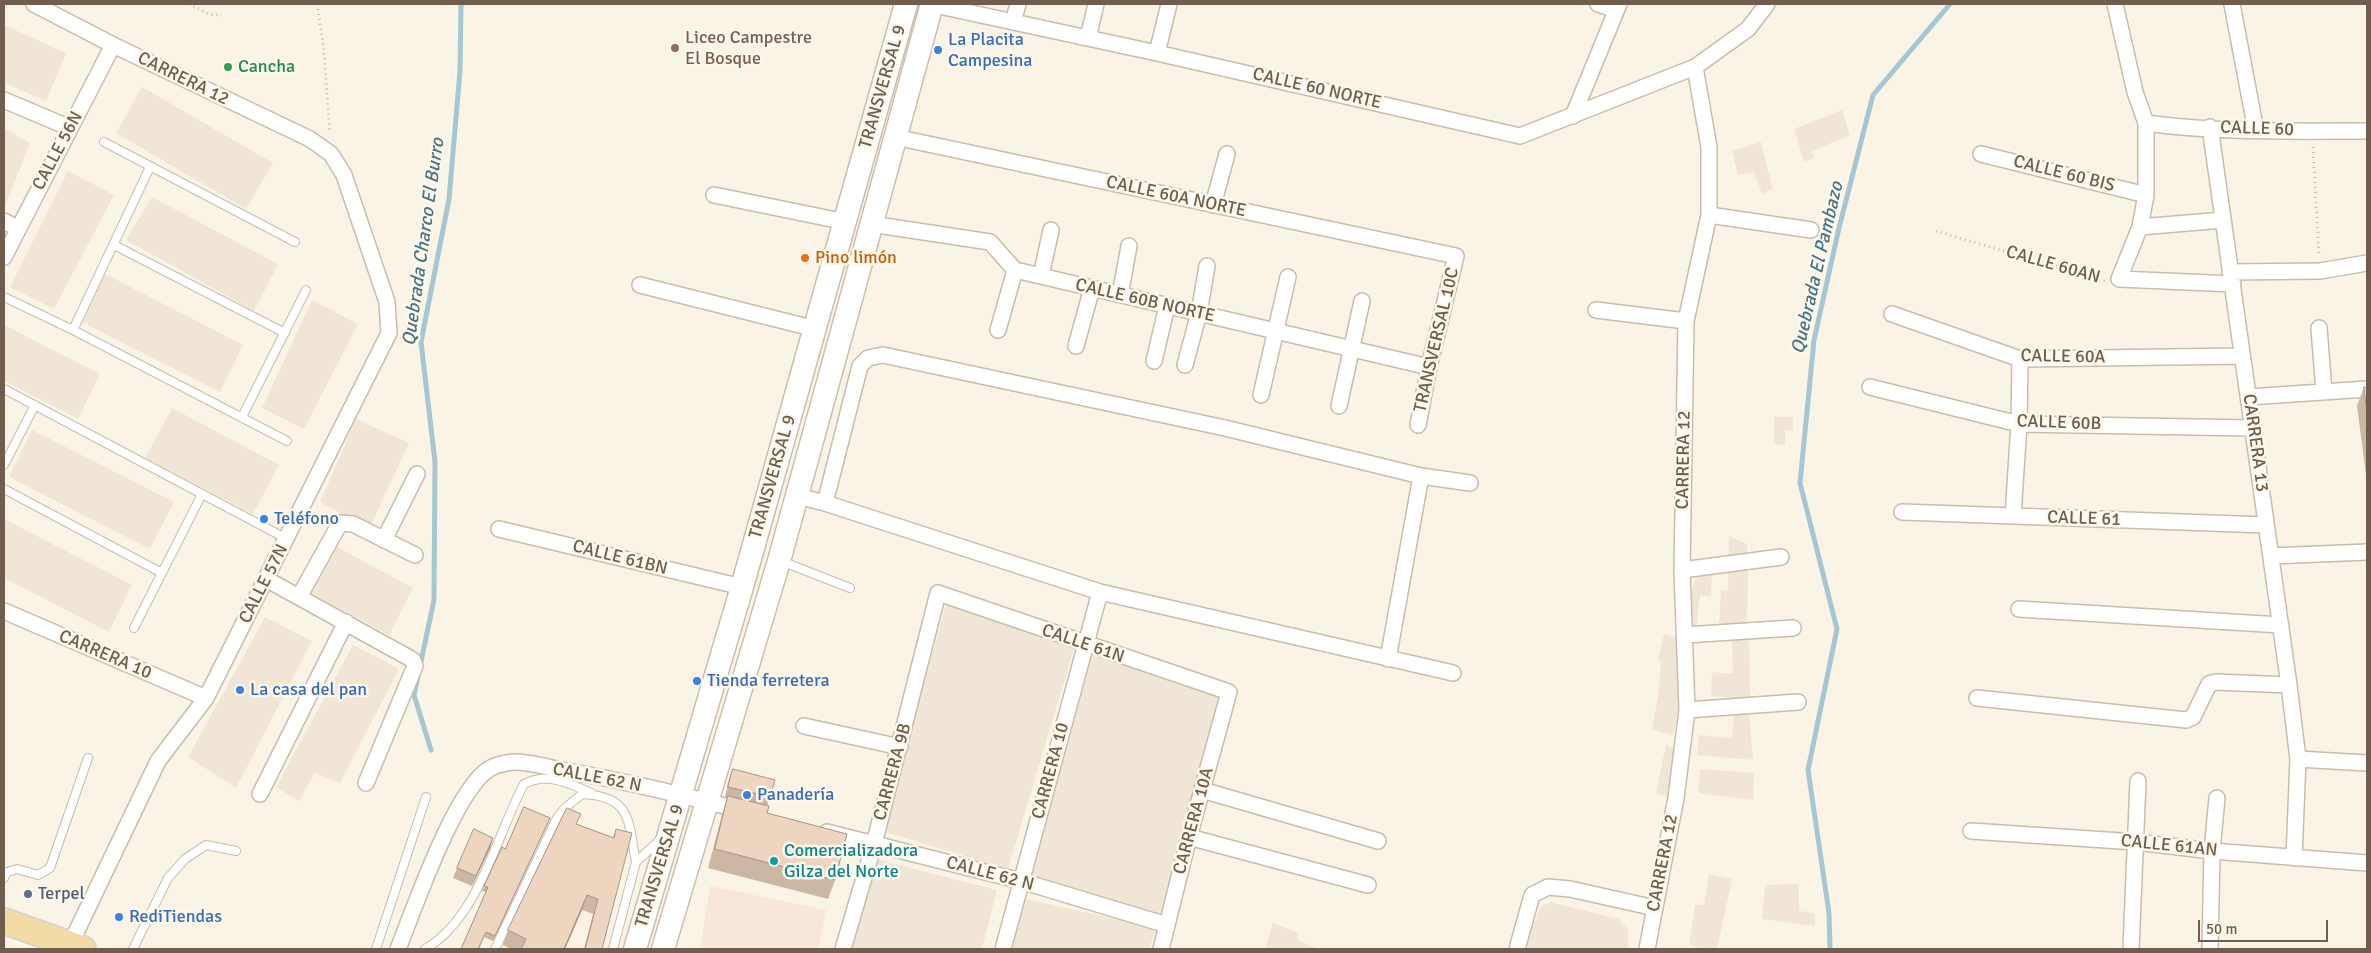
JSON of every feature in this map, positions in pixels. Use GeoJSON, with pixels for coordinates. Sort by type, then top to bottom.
{"type":"FeatureCollection","features":[{"type":"Feature","properties":{"kind":"main road","name":"TRANSVERSAL 9"},"geometry":{"type":"LineString","coordinates":[[635,949],[816,329],[906,4]]}},
{"type":"Feature","properties":{"kind":"main road","name":"TRANSVERSAL 9"},"geometry":{"type":"LineString","coordinates":[[663,949],[779,561],[931,4]]}},
{"type":"Feature","properties":{"kind":"main road"},"geometry":{"type":"LineString","coordinates":[[4,921],[77,947]]}},
{"type":"Feature","properties":{"kind":"street","name":"CARRERA 12"},"geometry":{"type":"LineString","coordinates":[[34,4],[113,46],[310,139],[331,154]]}},
{"type":"Feature","properties":{"kind":"street","name":"CALLE 60 NORTE"},"geometry":{"type":"LineString","coordinates":[[931,4],[1157,53],[1520,136],[1695,67]]}},
{"type":"Feature","properties":{"kind":"street"},"geometry":{"type":"LineString","coordinates":[[1013,22],[1018,4]]}},
{"type":"Feature","properties":{"kind":"street"},"geometry":{"type":"LineString","coordinates":[[1088,38],[1096,4]]}},
{"type":"Feature","properties":{"kind":"street"},"geometry":{"type":"LineString","coordinates":[[1157,53],[1169,4]]}},
{"type":"Feature","properties":{"kind":"street"},"geometry":{"type":"LineString","coordinates":[[1573,116],[1617,7],[1598,4]]}},
{"type":"Feature","properties":{"kind":"street"},"geometry":{"type":"LineString","coordinates":[[1695,67],[1748,29],[1767,4]]}},
{"type":"Feature","properties":{"kind":"street"},"geometry":{"type":"LineString","coordinates":[[2115,4],[2135,92],[2146,123],[2146,195],[2140,227],[2119,279]]}},
{"type":"Feature","properties":{"kind":"street"},"geometry":{"type":"LineString","coordinates":[[2232,4],[2256,131]]}},
{"type":"Feature","properties":{"kind":"street","name":"CALLE 56N"},"geometry":{"type":"LineString","coordinates":[[4,256],[10,224],[70,128],[113,46]]}},
{"type":"Feature","properties":{"kind":"street","name":"CARRERA 12"},"geometry":{"type":"LineString","coordinates":[[1647,949],[1676,798],[1687,710],[1682,570],[1686,321],[1709,215],[1709,147],[1695,67]]}},
{"type":"Feature","properties":{"kind":"street"},"geometry":{"type":"LineString","coordinates":[[4,100],[70,128]]}},
{"type":"Feature","properties":{"kind":"street","name":"CALLE 60"},"geometry":{"type":"LineString","coordinates":[[2146,123],[2173,127],[2256,131],[2367,131]]}},
{"type":"Feature","properties":{"kind":"street","name":"CARRERA 13"},"geometry":{"type":"LineString","coordinates":[[2210,128],[2281,625],[2298,759],[2294,858]]}},
{"type":"Feature","properties":{"kind":"street","name":"CALLE 60A NORTE"},"geometry":{"type":"LineString","coordinates":[[895,137],[1456,256]]}},
{"type":"Feature","properties":{"kind":"street","name":"CALLE 57N"},"geometry":{"type":"LineString","coordinates":[[77,947],[158,762],[206,698],[389,333],[388,302],[344,175],[331,154]]}},
{"type":"Feature","properties":{"kind":"street"},"geometry":{"type":"LineString","coordinates":[[1214,205],[1227,154]]}},
{"type":"Feature","properties":{"kind":"street","name":"CALLE 60 BIS"},"geometry":{"type":"LineString","coordinates":[[1981,154],[2146,195]]}},
{"type":"Feature","properties":{"kind":"street"},"geometry":{"type":"LineString","coordinates":[[714,195],[846,222]]}},
{"type":"Feature","properties":{"kind":"street"},"geometry":{"type":"LineString","coordinates":[[1709,215],[1811,230]]}},
{"type":"Feature","properties":{"kind":"street"},"geometry":{"type":"LineString","coordinates":[[2140,227],[2223,220]]}},
{"type":"Feature","properties":{"kind":"street"},"geometry":{"type":"LineString","coordinates":[[871,224],[990,242],[1015,270],[998,330]]}},
{"type":"Feature","properties":{"kind":"street"},"geometry":{"type":"LineString","coordinates":[[1041,276],[1051,230]]}},
{"type":"Feature","properties":{"kind":"street"},"geometry":{"type":"LineString","coordinates":[[1120,295],[1129,246]]}},
{"type":"Feature","properties":{"kind":"street","name":"TRANSVERSAL 10C"},"geometry":{"type":"LineString","coordinates":[[1418,424],[1429,367],[1456,256]]}},
{"type":"Feature","properties":{"kind":"street","name":"CALLE 60AN"},"geometry":{"type":"LineString","coordinates":[[2119,279],[2232,278],[2320,271],[2367,263]]}},
{"type":"Feature","properties":{"kind":"street"},"geometry":{"type":"LineString","coordinates":[[1185,365],[1199,313],[1207,266]]}},
{"type":"Feature","properties":{"kind":"street","name":"CALLE 60B NORTE"},"geometry":{"type":"LineString","coordinates":[[1015,270],[1429,367]]}},
{"type":"Feature","properties":{"kind":"street"},"geometry":{"type":"LineString","coordinates":[[1262,395],[1288,276]]}},
{"type":"Feature","properties":{"kind":"street"},"geometry":{"type":"LineString","coordinates":[[640,285],[816,329]]}},
{"type":"Feature","properties":{"kind":"street"},"geometry":{"type":"LineString","coordinates":[[1076,346],[1092,288]]}},
{"type":"Feature","properties":{"kind":"street"},"geometry":{"type":"LineString","coordinates":[[1339,406],[1362,301]]}},
{"type":"Feature","properties":{"kind":"street"},"geometry":{"type":"LineString","coordinates":[[1154,361],[1167,306]]}},
{"type":"Feature","properties":{"kind":"street"},"geometry":{"type":"LineString","coordinates":[[1596,310],[1686,321]]}},
{"type":"Feature","properties":{"kind":"street","name":"CALLE 60A"},"geometry":{"type":"LineString","coordinates":[[1892,314],[2020,359],[2242,356]]}},
{"type":"Feature","properties":{"kind":"street"},"geometry":{"type":"LineString","coordinates":[[2319,328],[2324,392]]}},
{"type":"Feature","properties":{"kind":"street"},"geometry":{"type":"LineString","coordinates":[[824,503],[860,366],[868,358],[883,355],[1225,428],[1421,476],[1470,482]]}},
{"type":"Feature","properties":{"kind":"street"},"geometry":{"type":"LineString","coordinates":[[2013,516],[2019,424],[2020,359]]}},
{"type":"Feature","properties":{"kind":"street","name":"CALLE 60B"},"geometry":{"type":"LineString","coordinates":[[1870,387],[2019,424],[2252,428]]}},
{"type":"Feature","properties":{"kind":"street"},"geometry":{"type":"LineString","coordinates":[[2248,396],[2367,389]]}},
{"type":"Feature","properties":{"kind":"street"},"geometry":{"type":"LineString","coordinates":[[384,540],[416,474]]}},
{"type":"Feature","properties":{"kind":"street"},"geometry":{"type":"LineString","coordinates":[[1388,659],[1421,476]]}},
{"type":"Feature","properties":{"kind":"street"},"geometry":{"type":"LineString","coordinates":[[797,496],[1100,592],[1453,673]]}},
{"type":"Feature","properties":{"kind":"street","name":"CALLE 61"},"geometry":{"type":"LineString","coordinates":[[1902,512],[2266,525]]}},
{"type":"Feature","properties":{"kind":"street"},"geometry":{"type":"LineString","coordinates":[[299,597],[340,523],[353,524],[415,556]]}},
{"type":"Feature","properties":{"kind":"street","name":"CALLE 61BN"},"geometry":{"type":"LineString","coordinates":[[498,529],[742,587]]}},
{"type":"Feature","properties":{"kind":"street"},"geometry":{"type":"LineString","coordinates":[[2271,556],[2367,552]]}},
{"type":"Feature","properties":{"kind":"street"},"geometry":{"type":"LineString","coordinates":[[1682,570],[1781,557]]}},
{"type":"Feature","properties":{"kind":"street"},"geometry":{"type":"LineString","coordinates":[[266,579],[413,660],[415,666],[366,783]]}},
{"type":"Feature","properties":{"kind":"street","name":"CARRERA 10"},"geometry":{"type":"LineString","coordinates":[[1003,949],[1100,592]]}},
{"type":"Feature","properties":{"kind":"street","name":"CALLE 61N"},"geometry":{"type":"LineString","coordinates":[[938,594],[1228,692]]}},
{"type":"Feature","properties":{"kind":"street","name":"CARRERA 9B"},"geometry":{"type":"LineString","coordinates":[[843,949],[900,747],[938,594]]}},
{"type":"Feature","properties":{"kind":"street"},"geometry":{"type":"LineString","coordinates":[[2019,609],[2281,625]]}},
{"type":"Feature","properties":{"kind":"street","name":"CARRERA 10"},"geometry":{"type":"LineString","coordinates":[[4,611],[206,698]]}},
{"type":"Feature","properties":{"kind":"street"},"geometry":{"type":"LineString","coordinates":[[260,794],[346,622]]}},
{"type":"Feature","properties":{"kind":"street"},"geometry":{"type":"LineString","coordinates":[[1685,635],[1793,628]]}},
{"type":"Feature","properties":{"kind":"street"},"geometry":{"type":"LineString","coordinates":[[1977,698],[2186,720],[2192,717],[2209,684],[2216,682],[2289,684]]}},
{"type":"Feature","properties":{"kind":"street","name":"CARRERA 10A"},"geometry":{"type":"LineString","coordinates":[[1161,949],[1188,837],[1228,692]]}},
{"type":"Feature","properties":{"kind":"street"},"geometry":{"type":"LineString","coordinates":[[1687,710],[1798,702]]}},
{"type":"Feature","properties":{"kind":"street"},"geometry":{"type":"LineString","coordinates":[[804,726],[900,747]]}},
{"type":"Feature","properties":{"kind":"street"},"geometry":{"type":"LineString","coordinates":[[2298,759],[2367,763]]}},
{"type":"Feature","properties":{"kind":"street","name":"CALLE 62 N"},"geometry":{"type":"LineString","coordinates":[[398,949],[432,863],[458,810],[472,784],[490,768],[514,762],[590,775],[681,795],[763,816]]}},
{"type":"Feature","properties":{"kind":"street"},"geometry":{"type":"LineString","coordinates":[[2131,949],[2138,781]]}},
{"type":"Feature","properties":{"kind":"street"},"geometry":{"type":"LineString","coordinates":[[1202,790],[1378,841]]}},
{"type":"Feature","properties":{"kind":"street"},"geometry":{"type":"LineString","coordinates":[[2210,949],[2212,851],[2217,798]]}},
{"type":"Feature","properties":{"kind":"street","name":"CALLE 62 N"},"geometry":{"type":"LineString","coordinates":[[809,828],[1021,882],[1168,925]]}},
{"type":"Feature","properties":{"kind":"street","name":"CALLE 61AN"},"geometry":{"type":"LineString","coordinates":[[1971,831],[2136,842],[2212,851],[2367,863]]}},
{"type":"Feature","properties":{"kind":"street"},"geometry":{"type":"LineString","coordinates":[[1188,837],[1368,885]]}},
{"type":"Feature","properties":{"kind":"street"},"geometry":{"type":"LineString","coordinates":[[1517,949],[1532,895],[1548,887],[1570,889],[1655,908]]}},
{"type":"Feature","properties":{"kind":"lane"},"geometry":{"type":"LineString","coordinates":[[104,142],[295,242]]}},
{"type":"Feature","properties":{"kind":"lane"},"geometry":{"type":"LineString","coordinates":[[73,330],[150,167]]}},
{"type":"Feature","properties":{"kind":"lane"},"geometry":{"type":"LineString","coordinates":[[114,245],[285,332]]}},
{"type":"Feature","properties":{"kind":"lane"},"geometry":{"type":"LineString","coordinates":[[242,418],[306,290]]}},
{"type":"Feature","properties":{"kind":"lane"},"geometry":{"type":"LineString","coordinates":[[4,297],[73,330],[286,441]]}},
{"type":"Feature","properties":{"kind":"lane"},"geometry":{"type":"LineString","coordinates":[[4,389],[287,539]]}},
{"type":"Feature","properties":{"kind":"lane"},"geometry":{"type":"LineString","coordinates":[[4,465],[35,406]]}},
{"type":"Feature","properties":{"kind":"lane"},"geometry":{"type":"LineString","coordinates":[[4,489],[162,573]]}},
{"type":"Feature","properties":{"kind":"lane"},"geometry":{"type":"LineString","coordinates":[[134,628],[202,494]]}},
{"type":"Feature","properties":{"kind":"lane"},"geometry":{"type":"LineString","coordinates":[[779,561],[850,588]]}},
{"type":"Feature","properties":{"kind":"lane"},"geometry":{"type":"LineString","coordinates":[[4,878],[7,872],[18,869],[38,875],[50,868],[88,758]]}},
{"type":"Feature","properties":{"kind":"lane"},"geometry":{"type":"LineString","coordinates":[[425,949],[445,933],[471,901],[524,784],[541,778],[562,781],[611,801],[624,812],[632,829],[632,842],[636,862],[613,949]]}},
{"type":"Feature","properties":{"kind":"lane"},"geometry":{"type":"LineString","coordinates":[[495,949],[558,818],[572,800],[582,794],[593,794]]}},
{"type":"Feature","properties":{"kind":"lane"},"geometry":{"type":"LineString","coordinates":[[376,949],[426,796]]}},
{"type":"Feature","properties":{"kind":"lane"},"geometry":{"type":"LineString","coordinates":[[636,862],[668,833],[672,825]]}},
{"type":"Feature","properties":{"kind":"lane"},"geometry":{"type":"LineString","coordinates":[[134,949],[168,878],[185,859],[206,845],[236,850]]}},
{"type":"Feature","properties":{"kind":"path"},"geometry":{"type":"LineString","coordinates":[[189,4],[209,14],[222,15]]}},
{"type":"Feature","properties":{"kind":"path"},"geometry":{"type":"LineString","coordinates":[[317,4],[324,51],[331,154]]}},
{"type":"Feature","properties":{"kind":"path"},"geometry":{"type":"LineString","coordinates":[[2312,131],[2320,271]]}},
{"type":"Feature","properties":{"kind":"path","name":"CALLE 60AN"},"geometry":{"type":"LineString","coordinates":[[1936,231],[2102,282],[2119,279]]}},
{"type":"Feature","properties":{"kind":"shaded area"},"geometry":{"type":"Polygon","coordinates":[[[4,25],[66,53],[46,101],[4,83],[4,25]]]}},
{"type":"Feature","properties":{"kind":"shaded area"},"geometry":{"type":"Polygon","coordinates":[[[142,87],[273,163],[246,209],[116,133],[142,87]]]}},
{"type":"Feature","properties":{"kind":"shaded area"},"geometry":{"type":"Polygon","coordinates":[[[1842,110],[1850,135],[1812,151],[1814,158],[1804,162],[1794,129],[1842,110]]]}},
{"type":"Feature","properties":{"kind":"shaded area"},"geometry":{"type":"Polygon","coordinates":[[[4,128],[30,143],[4,209],[4,128]]]}},
{"type":"Feature","properties":{"kind":"shaded area"},"geometry":{"type":"Polygon","coordinates":[[[1761,142],[1773,189],[1762,194],[1754,172],[1738,175],[1732,151],[1761,142]]]}},
{"type":"Feature","properties":{"kind":"shaded area"},"geometry":{"type":"Polygon","coordinates":[[[68,171],[114,195],[54,309],[10,287],[68,171]]]}},
{"type":"Feature","properties":{"kind":"shaded area"},"geometry":{"type":"Polygon","coordinates":[[[152,197],[278,264],[254,311],[126,240],[152,197]]]}},
{"type":"Feature","properties":{"kind":"shaded area"},"geometry":{"type":"Polygon","coordinates":[[[105,274],[243,345],[220,392],[82,322],[105,274]]]}},
{"type":"Feature","properties":{"kind":"shaded area"},"geometry":{"type":"Polygon","coordinates":[[[312,300],[358,324],[304,429],[262,408],[312,300]]]}},
{"type":"Feature","properties":{"kind":"shaded area"},"geometry":{"type":"Polygon","coordinates":[[[4,325],[100,374],[78,419],[4,381],[4,325]]]}},
{"type":"Feature","properties":{"kind":"shaded area"},"geometry":{"type":"Polygon","coordinates":[[[172,408],[279,465],[253,514],[145,458],[172,408]]]}},
{"type":"Feature","properties":{"kind":"shaded area"},"geometry":{"type":"Polygon","coordinates":[[[1774,417],[1793,417],[1793,430],[1785,430],[1785,445],[1774,444],[1774,417]]]}},
{"type":"Feature","properties":{"kind":"shaded area"},"geometry":{"type":"Polygon","coordinates":[[[356,419],[409,443],[369,529],[320,502],[356,419]]]}},
{"type":"Feature","properties":{"kind":"shaded area"},"geometry":{"type":"Polygon","coordinates":[[[32,430],[174,502],[150,549],[9,477],[32,430]]]}},
{"type":"Feature","properties":{"kind":"shaded area"},"geometry":{"type":"Polygon","coordinates":[[[4,519],[132,585],[109,632],[4,578],[4,519]]]}},
{"type":"Feature","properties":{"kind":"shaded area"},"geometry":{"type":"Polygon","coordinates":[[[1729,536],[1747,544],[1748,588],[1746,631],[1719,627],[1721,590],[1728,590],[1729,536]]]}},
{"type":"Feature","properties":{"kind":"shaded area"},"geometry":{"type":"Polygon","coordinates":[[[335,546],[413,588],[389,635],[310,593],[335,546]]]}},
{"type":"Feature","properties":{"kind":"shaded area"},"geometry":{"type":"Polygon","coordinates":[[[1712,569],[1711,597],[1700,595],[1696,630],[1689,623],[1690,595],[1698,572],[1712,569]]]}},
{"type":"Feature","properties":{"kind":"shaded area"},"geometry":{"type":"Polygon","coordinates":[[[946,605],[1074,648],[1008,869],[882,831],[946,605]]]}},
{"type":"Feature","properties":{"kind":"shaded area"},"geometry":{"type":"Polygon","coordinates":[[[265,617],[312,641],[236,788],[188,757],[265,617]]]}},
{"type":"Feature","properties":{"kind":"shaded area"},"geometry":{"type":"Polygon","coordinates":[[[1664,634],[1679,638],[1683,691],[1673,735],[1652,730],[1661,662],[1658,660],[1664,634]]]}},
{"type":"Feature","properties":{"kind":"shaded area"},"geometry":{"type":"Polygon","coordinates":[[[1732,639],[1749,641],[1750,700],[1711,696],[1712,672],[1733,674],[1732,639]]]}},
{"type":"Feature","properties":{"kind":"shaded area"},"geometry":{"type":"Polygon","coordinates":[[[353,645],[399,669],[340,783],[315,773],[299,801],[276,787],[353,645]]]}},
{"type":"Feature","properties":{"kind":"shaded area"},"geometry":{"type":"Polygon","coordinates":[[[1090,655],[1225,688],[1159,916],[1029,879],[1090,655]]]}},
{"type":"Feature","properties":{"kind":"shaded area"},"geometry":{"type":"Polygon","coordinates":[[[1749,710],[1753,760],[1697,755],[1699,735],[1732,738],[1734,713],[1749,710]]]}},
{"type":"Feature","properties":{"kind":"shaded area"},"geometry":{"type":"Polygon","coordinates":[[[1666,745],[1676,749],[1670,797],[1656,793],[1666,745]]]}},
{"type":"Feature","properties":{"kind":"shaded area"},"geometry":{"type":"Polygon","coordinates":[[[1700,769],[1754,773],[1753,800],[1698,793],[1700,769]]]}},
{"type":"Feature","properties":{"kind":"shaded area"},"geometry":{"type":"Polygon","coordinates":[[[876,859],[997,890],[982,949],[850,949],[876,859]]]}},
{"type":"Feature","properties":{"kind":"shaded area"},"geometry":{"type":"Polygon","coordinates":[[[1709,874],[1732,879],[1717,949],[1704,949],[1689,945],[1695,905],[1704,905],[1709,874]]]}},
{"type":"Feature","properties":{"kind":"shaded area"},"geometry":{"type":"Polygon","coordinates":[[[1799,884],[1799,911],[1815,913],[1815,926],[1762,919],[1765,885],[1799,884]]]}},
{"type":"Feature","properties":{"kind":"shaded area"},"geometry":{"type":"Polygon","coordinates":[[[710,886],[826,910],[818,949],[700,949],[710,886]]]}},
{"type":"Feature","properties":{"kind":"shaded area"},"geometry":{"type":"Polygon","coordinates":[[[1025,899],[1156,928],[1149,949],[1011,949],[1025,899]]]}},
{"type":"Feature","properties":{"kind":"shaded area"},"geometry":{"type":"Polygon","coordinates":[[[1551,902],[1619,919],[1628,930],[1628,949],[1523,949],[1539,911],[1543,905],[1551,902]]]}},
{"type":"Feature","properties":{"kind":"shaded area"},"geometry":{"type":"Polygon","coordinates":[[[1273,923],[1297,932],[1298,940],[1318,949],[1265,949],[1273,923]]]}},
{"type":"Feature","properties":{"kind":"building"},"geometry":{"type":"Polygon","coordinates":[[[2364,387],[2367,387],[2367,412],[2364,387]]]}},
{"type":"Feature","properties":{"kind":"building"},"geometry":{"type":"Polygon","coordinates":[[[733,769],[775,780],[770,797],[728,787],[733,769]]]}},
{"type":"Feature","properties":{"kind":"building"},"geometry":{"type":"Polygon","coordinates":[[[728,796],[769,806],[767,813],[847,834],[835,880],[715,849],[728,796]]]}},
{"type":"Feature","properties":{"kind":"building"},"geometry":{"type":"Polygon","coordinates":[[[524,807],[550,818],[495,936],[486,932],[478,949],[461,949],[488,887],[484,886],[502,847],[505,849],[524,807]]]}},
{"type":"Feature","properties":{"kind":"building"},"geometry":{"type":"Polygon","coordinates":[[[567,808],[581,814],[576,824],[614,838],[616,829],[632,833],[602,949],[585,949],[598,899],[587,895],[564,949],[521,949],[526,939],[508,930],[567,808]]]}},
{"type":"Feature","properties":{"kind":"building"},"geometry":{"type":"Polygon","coordinates":[[[474,829],[493,838],[476,876],[457,868],[474,829]]]}},
{"type":"Feature","properties":{"kind":"waterway","name":"Quebrada Charco El Burro"},"geometry":{"type":"LineString","coordinates":[[431,750],[414,695],[434,600],[435,462],[421,342],[449,199],[460,71],[461,4]]}},
{"type":"Feature","properties":{"kind":"waterway","name":"Quebrada El Pambazo"},"geometry":{"type":"LineString","coordinates":[[1830,949],[1829,913],[1808,770],[1837,629],[1800,483],[1814,340],[1839,228],[1873,95],[1950,4]]}},
{"type":"Feature","properties":{"kind":"place","name":"Liceo Campestre El Bosque"},"geometry":{"type":"Point","coordinates":[675,48]}},
{"type":"Feature","properties":{"kind":"place","name":"La Placita Campesina"},"geometry":{"type":"Point","coordinates":[938,50]}},
{"type":"Feature","properties":{"kind":"place","name":"Cancha"},"geometry":{"type":"Point","coordinates":[228,67]}},
{"type":"Feature","properties":{"kind":"place","name":"Pino limón"},"geometry":{"type":"Point","coordinates":[805,258]}},
{"type":"Feature","properties":{"kind":"place","name":"Teléfono"},"geometry":{"type":"Point","coordinates":[264,519]}},
{"type":"Feature","properties":{"kind":"place","name":"Tienda ferretera"},"geometry":{"type":"Point","coordinates":[697,681]}},
{"type":"Feature","properties":{"kind":"place","name":"La casa del pan"},"geometry":{"type":"Point","coordinates":[240,690]}},
{"type":"Feature","properties":{"kind":"place","name":"Panadería"},"geometry":{"type":"Point","coordinates":[747,795]}},
{"type":"Feature","properties":{"kind":"place","name":"Comercializadora Gilza del Norte"},"geometry":{"type":"Point","coordinates":[774,861]}},
{"type":"Feature","properties":{"kind":"place","name":"Terpel"},"geometry":{"type":"Point","coordinates":[28,894]}},
{"type":"Feature","properties":{"kind":"place","name":"RediTiendas"},"geometry":{"type":"Point","coordinates":[119,917]}}]}
